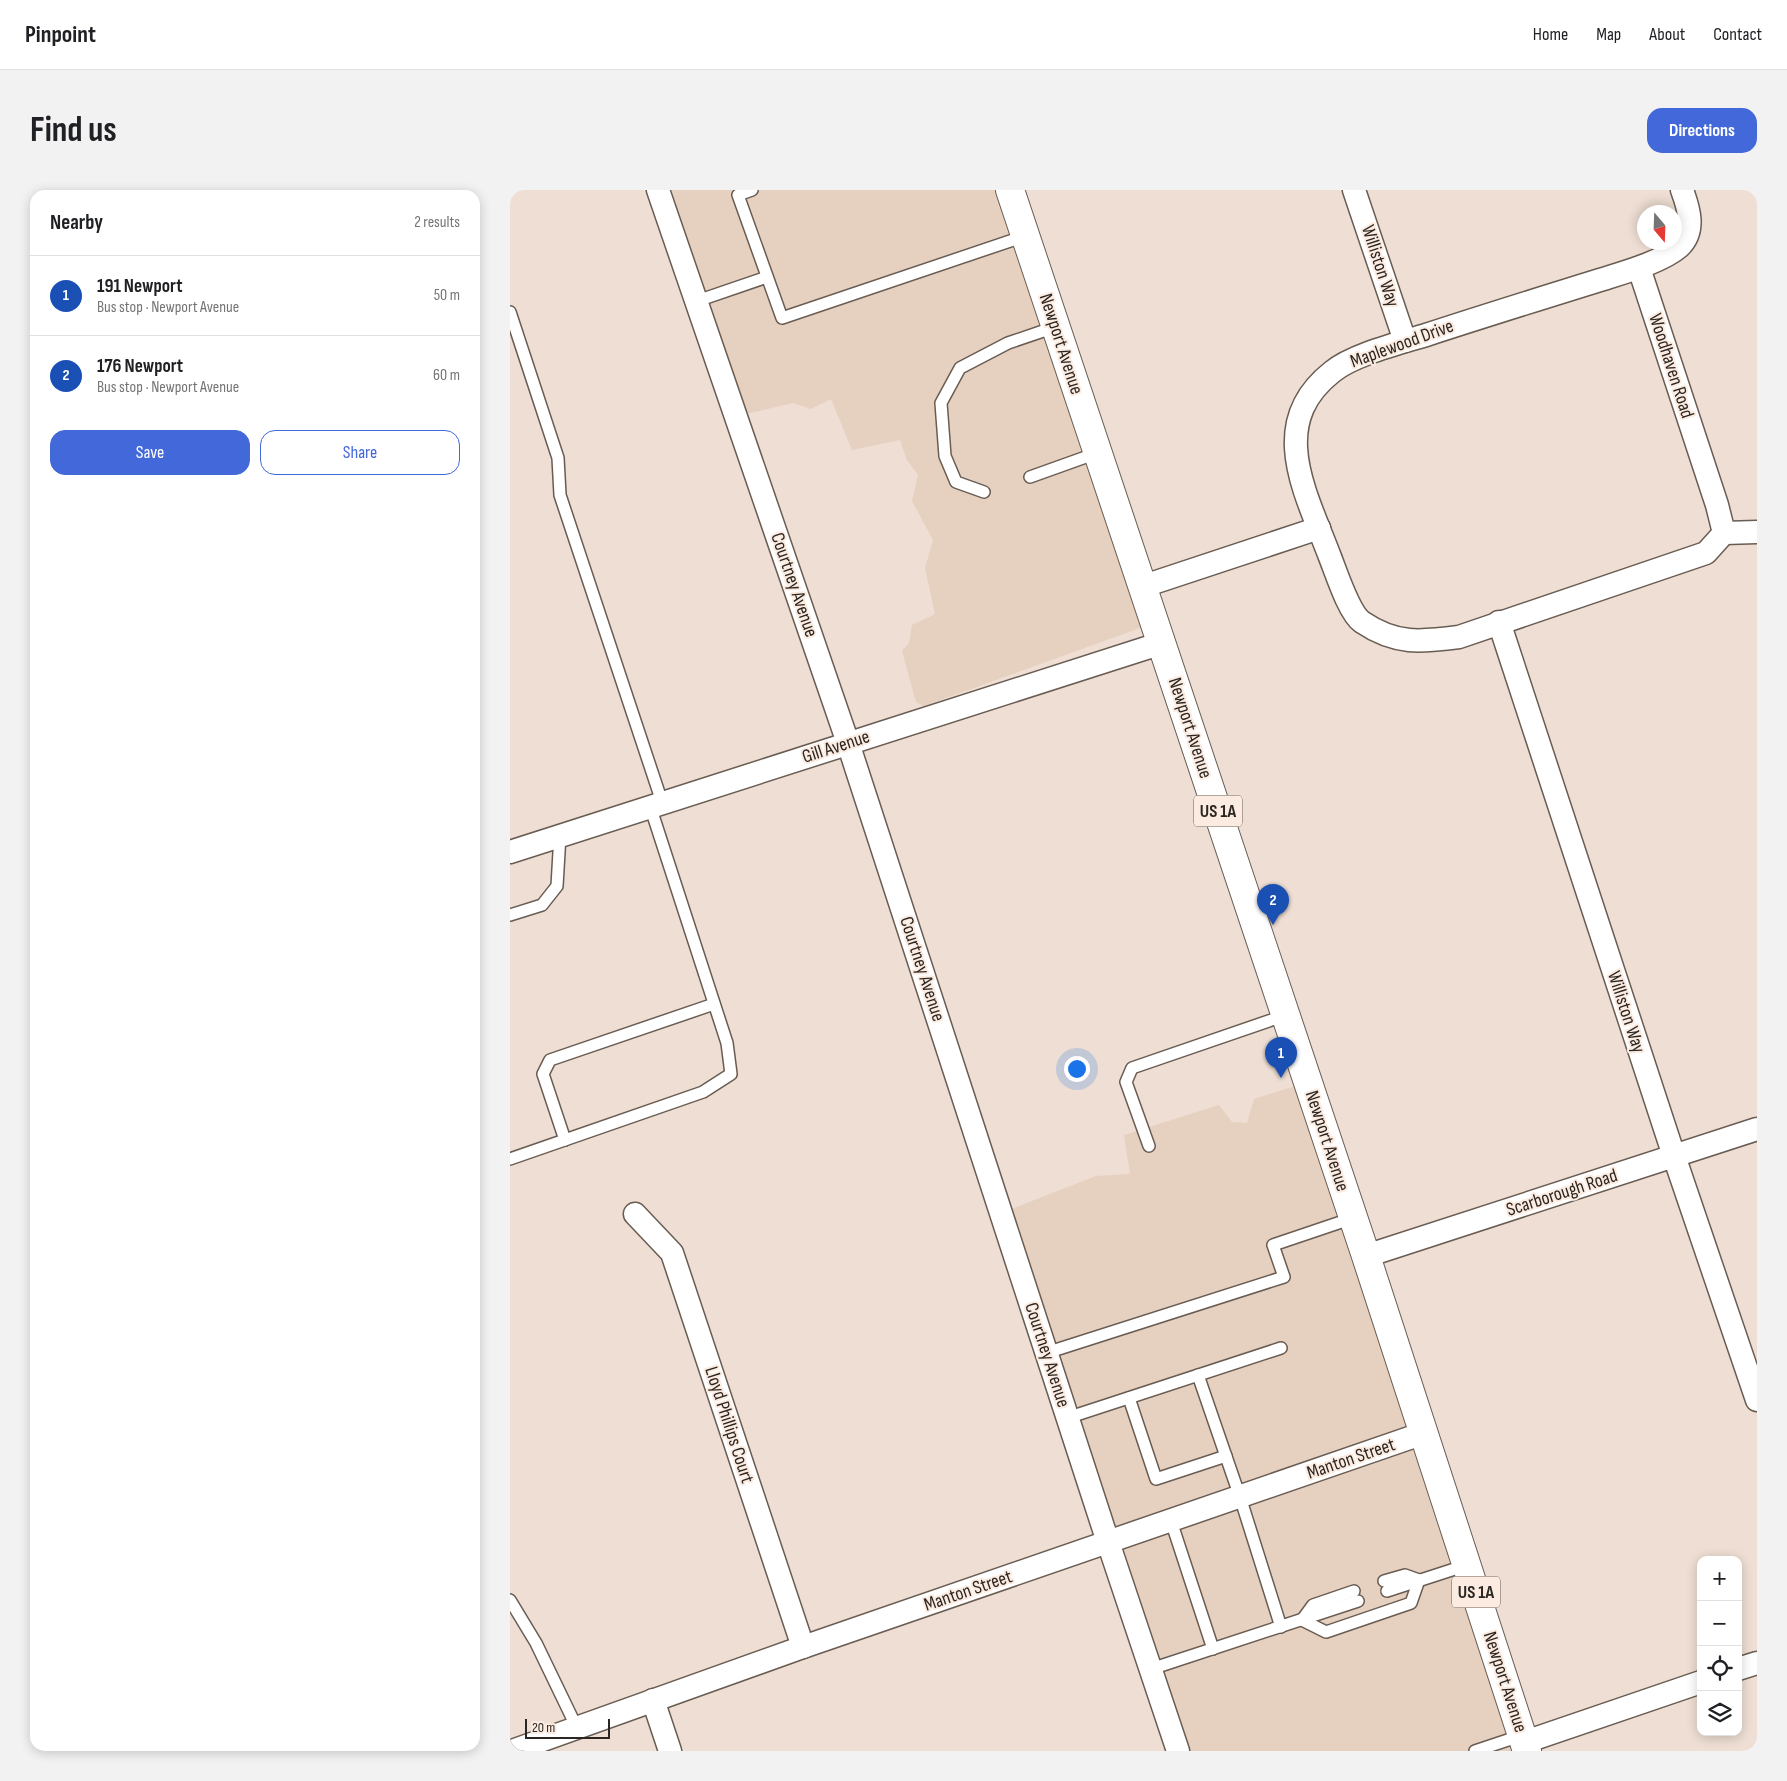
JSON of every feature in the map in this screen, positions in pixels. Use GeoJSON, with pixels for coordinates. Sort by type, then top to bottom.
{"type":"FeatureCollection","features":[{"type":"Feature","properties":{"kind":"main road","name":"Newport Avenue"},"geometry":{"type":"LineString","coordinates":[[1010,190],[1366,1256],[1525,1743]]}},
{"type":"Feature","properties":{"kind":"street","name":"Courtney Avenue"},"geometry":{"type":"LineString","coordinates":[[658,190],[848,743],[1067,1418],[1178,1751]]}},
{"type":"Feature","properties":{"kind":"street","name":"Williston Way"},"geometry":{"type":"LineString","coordinates":[[1354,190],[1405,341]]}},
{"type":"Feature","properties":{"kind":"street"},"geometry":{"type":"LineString","coordinates":[[1639,268],[1678,247],[1687,235],[1690,218],[1682,190]]}},
{"type":"Feature","properties":{"kind":"street","name":"Maplewood Drive"},"geometry":{"type":"LineString","coordinates":[[1639,268],[1405,341],[1354,360],[1333,371],[1313,390],[1301,407],[1296,433],[1296,462],[1344,593],[1360,620],[1392,638],[1421,642],[1459,637],[1706,553],[1724,533]]}},
{"type":"Feature","properties":{"kind":"street","name":"Woodhaven Road"},"geometry":{"type":"LineString","coordinates":[[1639,268],[1717,506],[1724,533]]}},
{"type":"Feature","properties":{"kind":"street"},"geometry":{"type":"LineString","coordinates":[[1141,586],[1319,528]]}},
{"type":"Feature","properties":{"kind":"street"},"geometry":{"type":"LineString","coordinates":[[1724,533],[1757,532]]}},
{"type":"Feature","properties":{"kind":"street","name":"Williston Way"},"geometry":{"type":"LineString","coordinates":[[1499,622],[1674,1156],[1757,1400]]}},
{"type":"Feature","properties":{"kind":"street","name":"Gill Avenue"},"geometry":{"type":"LineString","coordinates":[[510,850],[1162,643]]}},
{"type":"Feature","properties":{"kind":"street","name":"Scarborough Road"},"geometry":{"type":"LineString","coordinates":[[1366,1256],[1757,1129]]}},
{"type":"Feature","properties":{"kind":"street","name":"Lloyd Phillips Court"},"geometry":{"type":"LineString","coordinates":[[635,1214],[672,1253],[803,1647]]}},
{"type":"Feature","properties":{"kind":"street","name":"Manton Street"},"geometry":{"type":"LineString","coordinates":[[512,1751],[803,1647],[1424,1433]]}},
{"type":"Feature","properties":{"kind":"street"},"geometry":{"type":"LineString","coordinates":[[1742,1668],[1757,1662]]}},
{"type":"Feature","properties":{"kind":"street"},"geometry":{"type":"LineString","coordinates":[[1525,1743],[1697,1683]]}},
{"type":"Feature","properties":{"kind":"street"},"geometry":{"type":"LineString","coordinates":[[653,1700],[670,1751]]}},
{"type":"Feature","properties":{"kind":"lane"},"geometry":{"type":"LineString","coordinates":[[752,190],[737,192],[782,318],[1026,236]]}},
{"type":"Feature","properties":{"kind":"lane"},"geometry":{"type":"LineString","coordinates":[[697,301],[767,277]]}},
{"type":"Feature","properties":{"kind":"lane"},"geometry":{"type":"LineString","coordinates":[[510,312],[558,458],[560,495],[656,804],[726,1043],[731,1074],[703,1092],[510,1159]]}},
{"type":"Feature","properties":{"kind":"lane"},"geometry":{"type":"LineString","coordinates":[[984,492],[956,482],[945,456],[941,403],[960,368],[1008,343],[1055,327]]}},
{"type":"Feature","properties":{"kind":"lane"},"geometry":{"type":"LineString","coordinates":[[1030,477],[1097,453]]}},
{"type":"Feature","properties":{"kind":"lane"},"geometry":{"type":"LineString","coordinates":[[510,915],[542,905],[557,886],[560,835]]}},
{"type":"Feature","properties":{"kind":"lane"},"geometry":{"type":"LineString","coordinates":[[565,1140],[543,1074],[550,1060],[714,1004]]}},
{"type":"Feature","properties":{"kind":"lane"},"geometry":{"type":"LineString","coordinates":[[1149,1146],[1126,1082],[1132,1068],[1286,1015]]}},
{"type":"Feature","properties":{"kind":"lane"},"geometry":{"type":"LineString","coordinates":[[1046,1353],[1284,1276],[1273,1245],[1353,1218]]}},
{"type":"Feature","properties":{"kind":"lane"},"geometry":{"type":"LineString","coordinates":[[1067,1418],[1281,1348]]}},
{"type":"Feature","properties":{"kind":"lane"},"geometry":{"type":"LineString","coordinates":[[1198,1375],[1240,1497],[1281,1627]]}},
{"type":"Feature","properties":{"kind":"lane"},"geometry":{"type":"LineString","coordinates":[[1129,1398],[1156,1479],[1226,1456]]}},
{"type":"Feature","properties":{"kind":"lane"},"geometry":{"type":"LineString","coordinates":[[1171,1521],[1213,1649]]}},
{"type":"Feature","properties":{"kind":"lane"},"geometry":{"type":"LineString","coordinates":[[1386,1586],[1419,1580],[1467,1565]]}},
{"type":"Feature","properties":{"kind":"lane"},"geometry":{"type":"LineString","coordinates":[[1302,1620],[1326,1632],[1411,1603],[1419,1580]]}},
{"type":"Feature","properties":{"kind":"lane"},"geometry":{"type":"LineString","coordinates":[[1151,1669],[1302,1620],[1356,1596]]}},
{"type":"Feature","properties":{"kind":"lane"},"geometry":{"type":"LineString","coordinates":[[510,1600],[536,1643],[577,1728]]}},
{"type":"Feature","properties":{"kind":"lane"},"geometry":{"type":"LineString","coordinates":[[1475,1751],[1525,1743]]}},
{"type":"Feature","properties":{"kind":"shaded area"},"geometry":{"type":"Polygon","coordinates":[[[662,190],[1009,190],[1151,624],[924,706],[916,702],[902,651],[909,643],[912,625],[935,614],[925,568],[933,540],[912,501],[918,475],[907,460],[900,440],[852,450],[831,399],[811,409],[793,403],[737,416],[662,190]]]}},
{"type":"Feature","properties":{"kind":"shaded area"},"geometry":{"type":"Polygon","coordinates":[[[1305,1083],[1529,1751],[1181,1751],[999,1214],[1096,1176],[1130,1174],[1124,1135],[1219,1105],[1232,1122],[1247,1123],[1254,1099],[1305,1083]]]}},
{"type":"Feature","properties":{"kind":"place","name":"176 Newport"},"geometry":{"type":"Point","coordinates":[1273,925]}},
{"type":"Feature","properties":{"kind":"place","name":"191 Newport"},"geometry":{"type":"Point","coordinates":[1281,1078]}}]}
